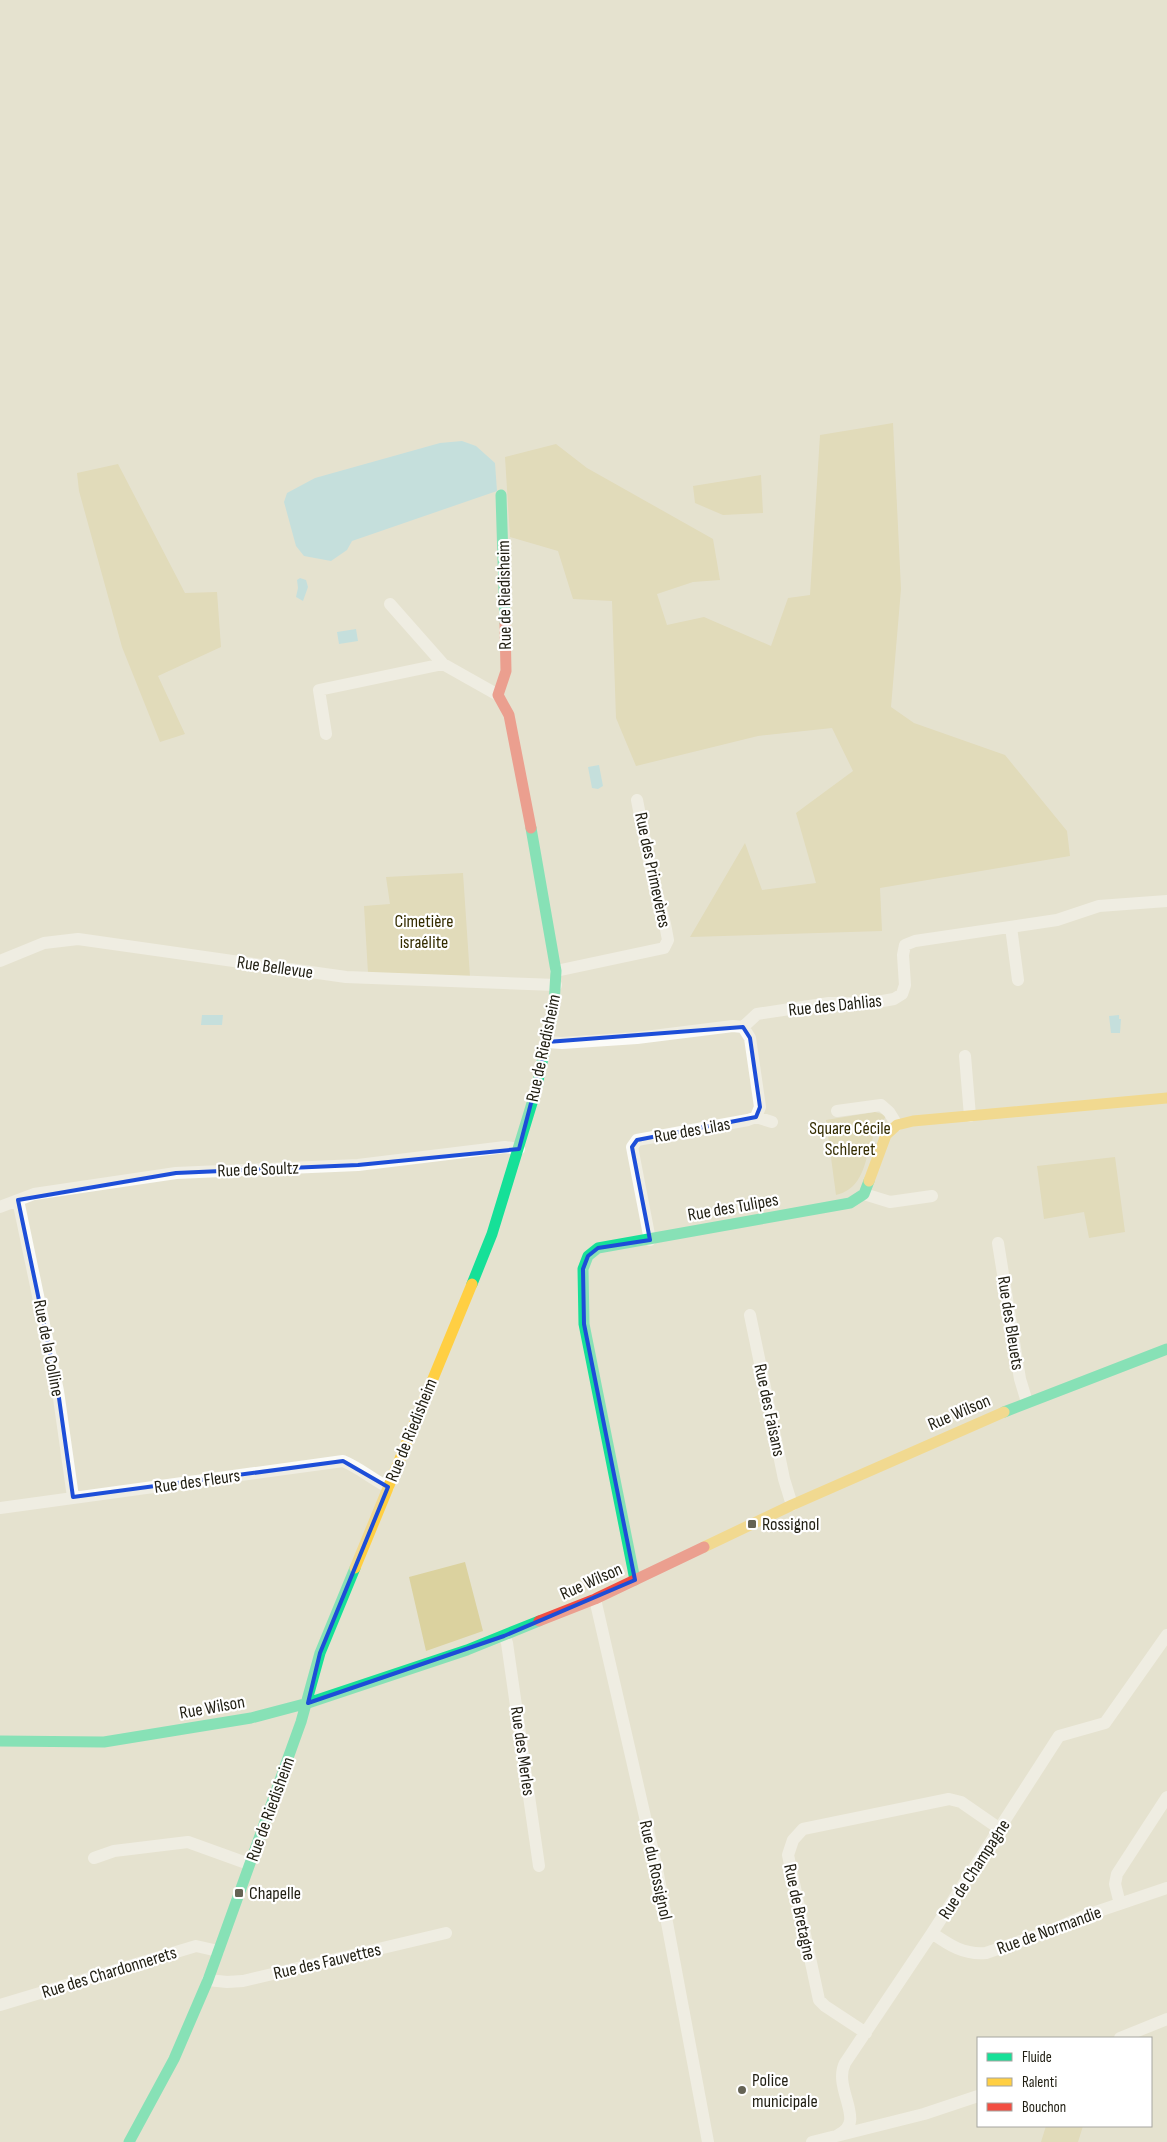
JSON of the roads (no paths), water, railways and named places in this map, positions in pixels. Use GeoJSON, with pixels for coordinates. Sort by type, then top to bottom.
{"type":"FeatureCollection","features":[{"type":"Feature","properties":{"kind":"street","name":"Rue de Riedisheim"},"geometry":{"type":"LineString","coordinates":[[129,2142],[174,2059],[208,1980],[308,1703],[320,1653],[492,1234],[519,1148],[548,1042],[556,985],[556,971],[527,803],[509,715],[498,694],[506,671],[505,582],[501,495]]}},
{"type":"Feature","properties":{"kind":"street"},"geometry":{"type":"LineString","coordinates":[[390,604],[443,664],[498,694]]}},
{"type":"Feature","properties":{"kind":"street"},"geometry":{"type":"LineString","coordinates":[[326,734],[319,690],[443,664]]}},
{"type":"Feature","properties":{"kind":"street","name":"Rue des Primevères"},"geometry":{"type":"LineString","coordinates":[[556,971],[664,948],[668,940],[650,866],[638,800]]}},
{"type":"Feature","properties":{"kind":"street","name":"Rue des Dahlias"},"geometry":{"type":"LineString","coordinates":[[743,1027],[757,1014],[829,1003],[871,1003],[894,999],[902,994],[905,985],[903,954],[905,945],[915,941],[1057,920],[1099,906],[1167,901]]}},
{"type":"Feature","properties":{"kind":"street"},"geometry":{"type":"LineString","coordinates":[[1011,927],[1018,980]]}},
{"type":"Feature","properties":{"kind":"street","name":"Rue Bellevue"},"geometry":{"type":"LineString","coordinates":[[0,961],[44,943],[78,939],[346,977],[556,985]]}},
{"type":"Feature","properties":{"kind":"street"},"geometry":{"type":"LineString","coordinates":[[548,1042],[562,1043],[637,1038],[733,1026],[743,1027],[750,1038],[760,1107],[756,1117],[772,1122]]}},
{"type":"Feature","properties":{"kind":"street"},"geometry":{"type":"LineString","coordinates":[[965,1056],[970,1116]]}},
{"type":"Feature","properties":{"kind":"street"},"geometry":{"type":"LineString","coordinates":[[932,1196],[890,1202],[864,1194],[886,1135],[897,1125],[913,1120],[1167,1098]]}},
{"type":"Feature","properties":{"kind":"street"},"geometry":{"type":"LineString","coordinates":[[837,1111],[881,1105],[889,1112],[897,1125]]}},
{"type":"Feature","properties":{"kind":"street","name":"Rue des Lilas"},"geometry":{"type":"LineString","coordinates":[[650,1240],[632,1148],[637,1140],[756,1117]]}},
{"type":"Feature","properties":{"kind":"street","name":"Rue de Soultz"},"geometry":{"type":"LineString","coordinates":[[0,1207],[34,1194],[176,1173],[358,1165],[505,1147],[519,1148]]}},
{"type":"Feature","properties":{"kind":"street","name":"Rue des Tulipes"},"geometry":{"type":"LineString","coordinates":[[635,1580],[584,1324],[583,1269],[588,1256],[598,1248],[850,1204],[864,1194]]}},
{"type":"Feature","properties":{"kind":"street","name":"Rue de la Colline"},"geometry":{"type":"LineString","coordinates":[[18,1200],[58,1391],[73,1497]]}},
{"type":"Feature","properties":{"kind":"street","name":"Rue des Bleuets"},"geometry":{"type":"LineString","coordinates":[[998,1243],[1020,1379],[1027,1402]]}},
{"type":"Feature","properties":{"kind":"street","name":"Rue des Faisans"},"geometry":{"type":"LineString","coordinates":[[750,1316],[786,1488],[792,1505]]}},
{"type":"Feature","properties":{"kind":"street","name":"Rue Wilson"},"geometry":{"type":"LineString","coordinates":[[0,1741],[104,1742],[250,1718],[308,1703],[504,1636],[596,1599],[792,1505],[1027,1402],[1167,1349]]}},
{"type":"Feature","properties":{"kind":"street","name":"Rue des Fleurs"},"geometry":{"type":"LineString","coordinates":[[0,1508],[343,1461],[356,1466],[375,1481],[388,1487]]}},
{"type":"Feature","properties":{"kind":"street","name":"Rue du Rossignol"},"geometry":{"type":"LineString","coordinates":[[596,1599],[657,1870],[708,2142]]}},
{"type":"Feature","properties":{"kind":"street","name":"Rue de Champagne"},"geometry":{"type":"LineString","coordinates":[[838,2135],[847,2130],[851,2120],[842,2082],[842,2070],[932,1934],[1058,1736],[1105,1724],[1167,1635]]}},
{"type":"Feature","properties":{"kind":"street","name":"Rue des Merles"},"geometry":{"type":"LineString","coordinates":[[504,1636],[507,1643],[539,1866]]}},
{"type":"Feature","properties":{"kind":"street"},"geometry":{"type":"LineString","coordinates":[[1120,1904],[1115,1884],[1117,1874],[1167,1797]]}},
{"type":"Feature","properties":{"kind":"street","name":"Rue de Bretagne"},"geometry":{"type":"LineString","coordinates":[[866,2032],[819,2000],[788,1855],[793,1840],[803,1829],[949,1799],[961,1802],[1000,1828]]}},
{"type":"Feature","properties":{"kind":"street"},"geometry":{"type":"LineString","coordinates":[[94,1858],[114,1851],[188,1842],[249,1864]]}},
{"type":"Feature","properties":{"kind":"street","name":"Rue de Normandie"},"geometry":{"type":"LineString","coordinates":[[932,1934],[962,1951],[977,1954],[986,1953],[1167,1888]]}},
{"type":"Feature","properties":{"kind":"street","name":"Rue des Fauvettes"},"geometry":{"type":"LineString","coordinates":[[208,1980],[243,1981],[446,1933]]}},
{"type":"Feature","properties":{"kind":"street","name":"Rue des Chardonnerets"},"geometry":{"type":"LineString","coordinates":[[0,2004],[196,1946],[218,1951]]}},
{"type":"Feature","properties":{"kind":"street"},"geometry":{"type":"LineString","coordinates":[[1122,2037],[1167,2019]]}},
{"type":"Feature","properties":{"kind":"street"},"geometry":{"type":"LineString","coordinates":[[812,2142],[924,2114],[977,2096]]}},
{"type":"Feature","properties":{"kind":"water"},"geometry":{"type":"Polygon","coordinates":[[[462,441],[476,446],[495,463],[497,491],[352,541],[347,550],[331,561],[304,556],[296,546],[284,502],[287,493],[315,478],[440,443],[462,441]]]}},
{"type":"Feature","properties":{"kind":"water"},"geometry":{"type":"Polygon","coordinates":[[[300,578],[306,580],[308,587],[303,601],[296,597],[297,580],[300,578]]]}},
{"type":"Feature","properties":{"kind":"water"},"geometry":{"type":"Polygon","coordinates":[[[356,629],[358,641],[339,644],[337,632],[356,629]]]}},
{"type":"Feature","properties":{"kind":"water"},"geometry":{"type":"Polygon","coordinates":[[[599,765],[603,786],[598,789],[592,788],[588,767],[599,765]]]}},
{"type":"Feature","properties":{"kind":"water"},"geometry":{"type":"Polygon","coordinates":[[[202,1015],[223,1015],[222,1025],[201,1025],[202,1015]]]}},
{"type":"Feature","properties":{"kind":"water"},"geometry":{"type":"Polygon","coordinates":[[[1119,1015],[1119,1019],[1121,1019],[1120,1033],[1111,1033],[1109,1016],[1119,1015]]]}},
{"type":"Feature","properties":{"kind":"place","name":"Rossignol"},"geometry":{"type":"Point","coordinates":[752,1524]}},
{"type":"Feature","properties":{"kind":"place","name":"Chapelle"},"geometry":{"type":"Point","coordinates":[239,1893]}},
{"type":"Feature","properties":{"kind":"place","name":"Police municipale"},"geometry":{"type":"Point","coordinates":[742,2090]}},
{"type":"Feature","properties":{"kind":"park label","name":"Cimetière israélite"},"geometry":{"type":"Point","coordinates":[424,931]}},
{"type":"Feature","properties":{"kind":"park label","name":"Square Cécile Schleret"},"geometry":{"type":"Point","coordinates":[850,1138]}}]}
